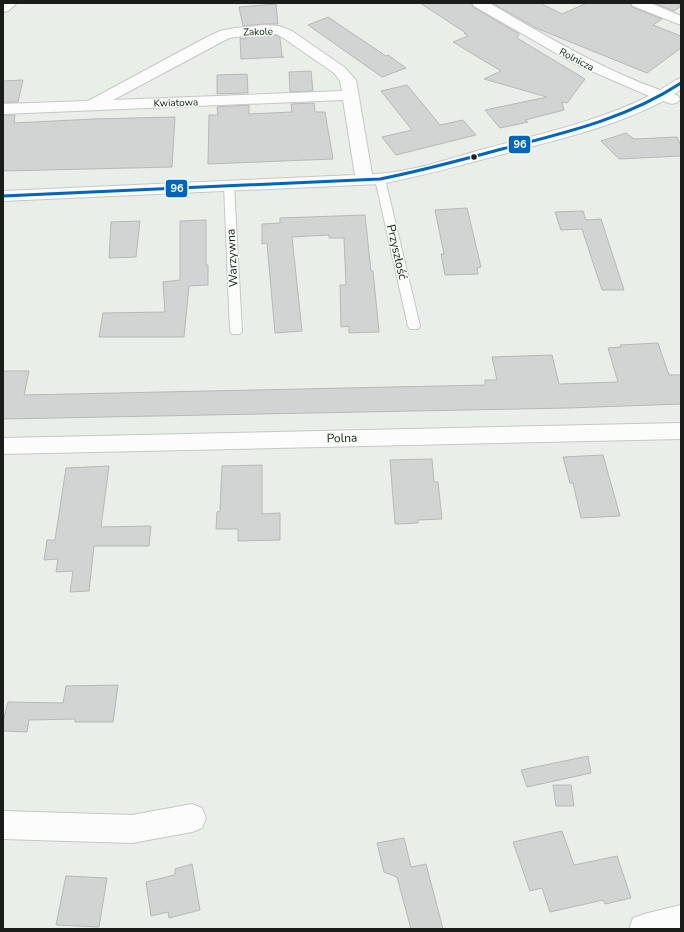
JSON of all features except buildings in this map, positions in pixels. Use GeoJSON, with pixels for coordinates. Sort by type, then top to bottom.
{"type":"FeatureCollection","features":[{"type":"Feature","properties":{"kind":"street"},"geometry":{"type":"LineString","coordinates":[[3,8],[10,3]]}},
{"type":"Feature","properties":{"kind":"street","name":"Rolnicza"},"geometry":{"type":"LineString","coordinates":[[479,3],[578,60],[638,87],[681,102]]}},
{"type":"Feature","properties":{"kind":"street"},"geometry":{"type":"LineString","coordinates":[[638,3],[681,21]]}},
{"type":"Feature","properties":{"kind":"street","name":"Zakole"},"geometry":{"type":"LineString","coordinates":[[92,105],[225,34],[265,29],[279,30],[339,70],[348,80],[350,95],[372,179]]}},
{"type":"Feature","properties":{"kind":"street"},"geometry":{"type":"LineString","coordinates":[[3,196],[372,179],[426,169],[585,126],[631,110],[664,96],[681,83]]}},
{"type":"Feature","properties":{"kind":"street","name":"Kwiatowa"},"geometry":{"type":"LineString","coordinates":[[3,109],[350,95]]}},
{"type":"Feature","properties":{"kind":"street","name":"Polna"},"geometry":{"type":"LineString","coordinates":[[3,446],[681,431]]}},
{"type":"Feature","properties":{"kind":"street"},"geometry":{"type":"LineString","coordinates":[[3,825],[132,829],[192,818]]}},
{"type":"Feature","properties":{"kind":"street"},"geometry":{"type":"LineString","coordinates":[[644,929],[681,920]]}},
{"type":"Feature","properties":{"kind":"lane","name":"Przyszłość"},"geometry":{"type":"LineString","coordinates":[[372,179],[414,326]]}},
{"type":"Feature","properties":{"kind":"lane","name":"Warzywna"},"geometry":{"type":"LineString","coordinates":[[229,185],[236,331]]}},
{"type":"Feature","properties":{"kind":"transit line","name":"96"},"geometry":{"type":"LineString","coordinates":[[3,196],[380,179],[441,166],[595,124],[618,116],[662,96],[681,83]]}}]}
